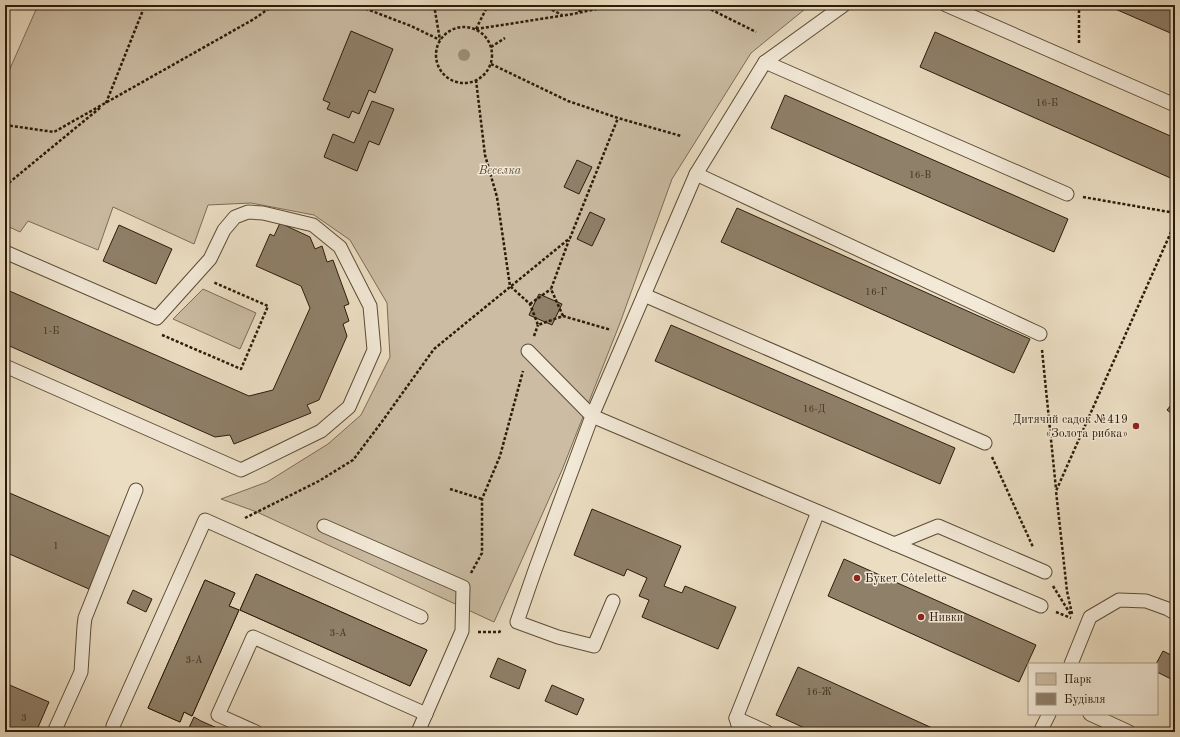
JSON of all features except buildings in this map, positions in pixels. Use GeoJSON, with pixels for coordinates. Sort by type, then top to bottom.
{"type":"FeatureCollection","features":[{"type":"Feature","properties":{"kind":"lane"},"geometry":{"type":"LineString","coordinates":[[613,601],[594,646],[558,637],[517,622],[592,416],[696,174],[765,62],[844,5]]}},
{"type":"Feature","properties":{"kind":"lane"},"geometry":{"type":"LineString","coordinates":[[946,5],[1175,105]]}},
{"type":"Feature","properties":{"kind":"lane"},"geometry":{"type":"LineString","coordinates":[[765,62],[1067,194]]}},
{"type":"Feature","properties":{"kind":"lane"},"geometry":{"type":"LineString","coordinates":[[696,174],[1040,334]]}},
{"type":"Feature","properties":{"kind":"lane"},"geometry":{"type":"LineString","coordinates":[[5,252],[156,318],[210,259],[224,230],[235,217],[248,212],[263,213],[313,225],[340,247],[370,306],[374,350],[349,407],[321,431],[241,470],[5,366]]}},
{"type":"Feature","properties":{"kind":"lane"},"geometry":{"type":"LineString","coordinates":[[644,295],[985,443]]}},
{"type":"Feature","properties":{"kind":"lane"},"geometry":{"type":"LineString","coordinates":[[528,351],[592,416],[1041,606]]}},
{"type":"Feature","properties":{"kind":"lane"},"geometry":{"type":"LineString","coordinates":[[54,732],[81,672],[85,618],[136,490]]}},
{"type":"Feature","properties":{"kind":"lane"},"geometry":{"type":"LineString","coordinates":[[740,732],[736,718],[818,512]]}},
{"type":"Feature","properties":{"kind":"lane"},"geometry":{"type":"LineString","coordinates":[[114,732],[113,726],[205,520],[421,617]]}},
{"type":"Feature","properties":{"kind":"lane"},"geometry":{"type":"LineString","coordinates":[[324,526],[463,587],[462,631],[418,732]]}},
{"type":"Feature","properties":{"kind":"lane"},"geometry":{"type":"LineString","coordinates":[[894,544],[938,526],[1045,572]]}},
{"type":"Feature","properties":{"kind":"lane"},"geometry":{"type":"LineString","coordinates":[[1071,663],[1090,617],[1119,600],[1146,601],[1168,608],[1175,613]]}},
{"type":"Feature","properties":{"kind":"lane"},"geometry":{"type":"LineString","coordinates":[[256,732],[218,715],[253,637],[426,714]]}},
{"type":"Feature","properties":{"kind":"lane"},"geometry":{"type":"LineString","coordinates":[[1040,732],[1048,715]]}},
{"type":"Feature","properties":{"kind":"lane"},"geometry":{"type":"LineString","coordinates":[[1092,715],[1129,732]]}},
{"type":"Feature","properties":{"kind":"lane"},"geometry":{"type":"LineString","coordinates":[[736,718],[767,732]]}},
{"type":"Feature","properties":{"kind":"path"},"geometry":{"type":"LineString","coordinates":[[5,186],[106,103],[146,5]]}},
{"type":"Feature","properties":{"kind":"path"},"geometry":{"type":"LineString","coordinates":[[5,125],[54,132],[254,19],[274,5]]}},
{"type":"Feature","properties":{"kind":"path"},"geometry":{"type":"LineString","coordinates":[[356,5],[411,26],[440,40]]}},
{"type":"Feature","properties":{"kind":"path"},"geometry":{"type":"LineString","coordinates":[[434,5],[440,40]]}},
{"type":"Feature","properties":{"kind":"path"},"geometry":{"type":"LineString","coordinates":[[476,29],[488,5]]}},
{"type":"Feature","properties":{"kind":"path"},"geometry":{"type":"LineString","coordinates":[[543,5],[563,16]]}},
{"type":"Feature","properties":{"kind":"path"},"geometry":{"type":"LineString","coordinates":[[578,13],[583,5]]}},
{"type":"Feature","properties":{"kind":"path"},"geometry":{"type":"LineString","coordinates":[[476,29],[488,40],[491,47],[491,64],[482,76],[476,80],[467,83],[449,79],[442,73],[437,65],[436,55],[437,46],[448,31],[457,28],[466,27],[476,29],[563,16],[615,5]]}},
{"type":"Feature","properties":{"kind":"path"},"geometry":{"type":"LineString","coordinates":[[702,5],[756,32]]}},
{"type":"Feature","properties":{"kind":"path"},"geometry":{"type":"LineString","coordinates":[[1079,5],[1079,63]]}},
{"type":"Feature","properties":{"kind":"path"},"geometry":{"type":"LineString","coordinates":[[491,47],[505,38]]}},
{"type":"Feature","properties":{"kind":"path"},"geometry":{"type":"LineString","coordinates":[[491,64],[568,101],[618,118],[681,136]]}},
{"type":"Feature","properties":{"kind":"path"},"geometry":{"type":"LineString","coordinates":[[463,587],[482,553],[482,499],[500,456],[528,351],[538,325],[530,304],[510,286],[497,197],[485,155],[476,80]]}},
{"type":"Feature","properties":{"kind":"path"},"geometry":{"type":"LineString","coordinates":[[530,304],[551,289],[618,118]]}},
{"type":"Feature","properties":{"kind":"path"},"geometry":{"type":"LineString","coordinates":[[1067,194],[1175,213]]}},
{"type":"Feature","properties":{"kind":"path"},"geometry":{"type":"LineString","coordinates":[[1056,490],[1175,223]]}},
{"type":"Feature","properties":{"kind":"path"},"geometry":{"type":"LineString","coordinates":[[223,528],[319,481],[353,460],[434,349],[570,238]]}},
{"type":"Feature","properties":{"kind":"path"},"geometry":{"type":"LineString","coordinates":[[551,289],[563,316]]}},
{"type":"Feature","properties":{"kind":"path"},"geometry":{"type":"LineString","coordinates":[[538,325],[563,316],[598,326]]}},
{"type":"Feature","properties":{"kind":"path"},"geometry":{"type":"LineString","coordinates":[[985,443],[1045,572],[1074,619],[1067,591],[1040,334]]}},
{"type":"Feature","properties":{"kind":"path"},"geometry":{"type":"LineString","coordinates":[[450,489],[482,499]]}},
{"type":"Feature","properties":{"kind":"path"},"geometry":{"type":"LineString","coordinates":[[462,631],[499,632],[517,622]]}},
{"type":"Feature","properties":{"kind":"green space","name":"Веселка"},"geometry":{"type":"Polygon","coordinates":[[[38,5],[810,5],[751,53],[672,179],[620,323],[562,470],[494,622],[257,512],[221,499],[267,482],[328,444],[361,415],[390,357],[387,303],[350,240],[314,215],[251,203],[208,205],[194,244],[113,207],[98,250],[28,221],[20,232],[5,225],[5,80],[38,5]]]}},
{"type":"Feature","properties":{"kind":"green space"},"geometry":{"type":"Polygon","coordinates":[[[203,289],[256,313],[240,349],[173,319],[203,289]]]}},
{"type":"Feature","properties":{"kind":"place","name":"Дитячий садок №419 «Золота рибка»"},"geometry":{"type":"Point","coordinates":[1136,426]}},
{"type":"Feature","properties":{"kind":"place","name":"Букет Côtelette"},"geometry":{"type":"Point","coordinates":[857,578]}},
{"type":"Feature","properties":{"kind":"place","name":"Нивки"},"geometry":{"type":"Point","coordinates":[921,617]}}]}
